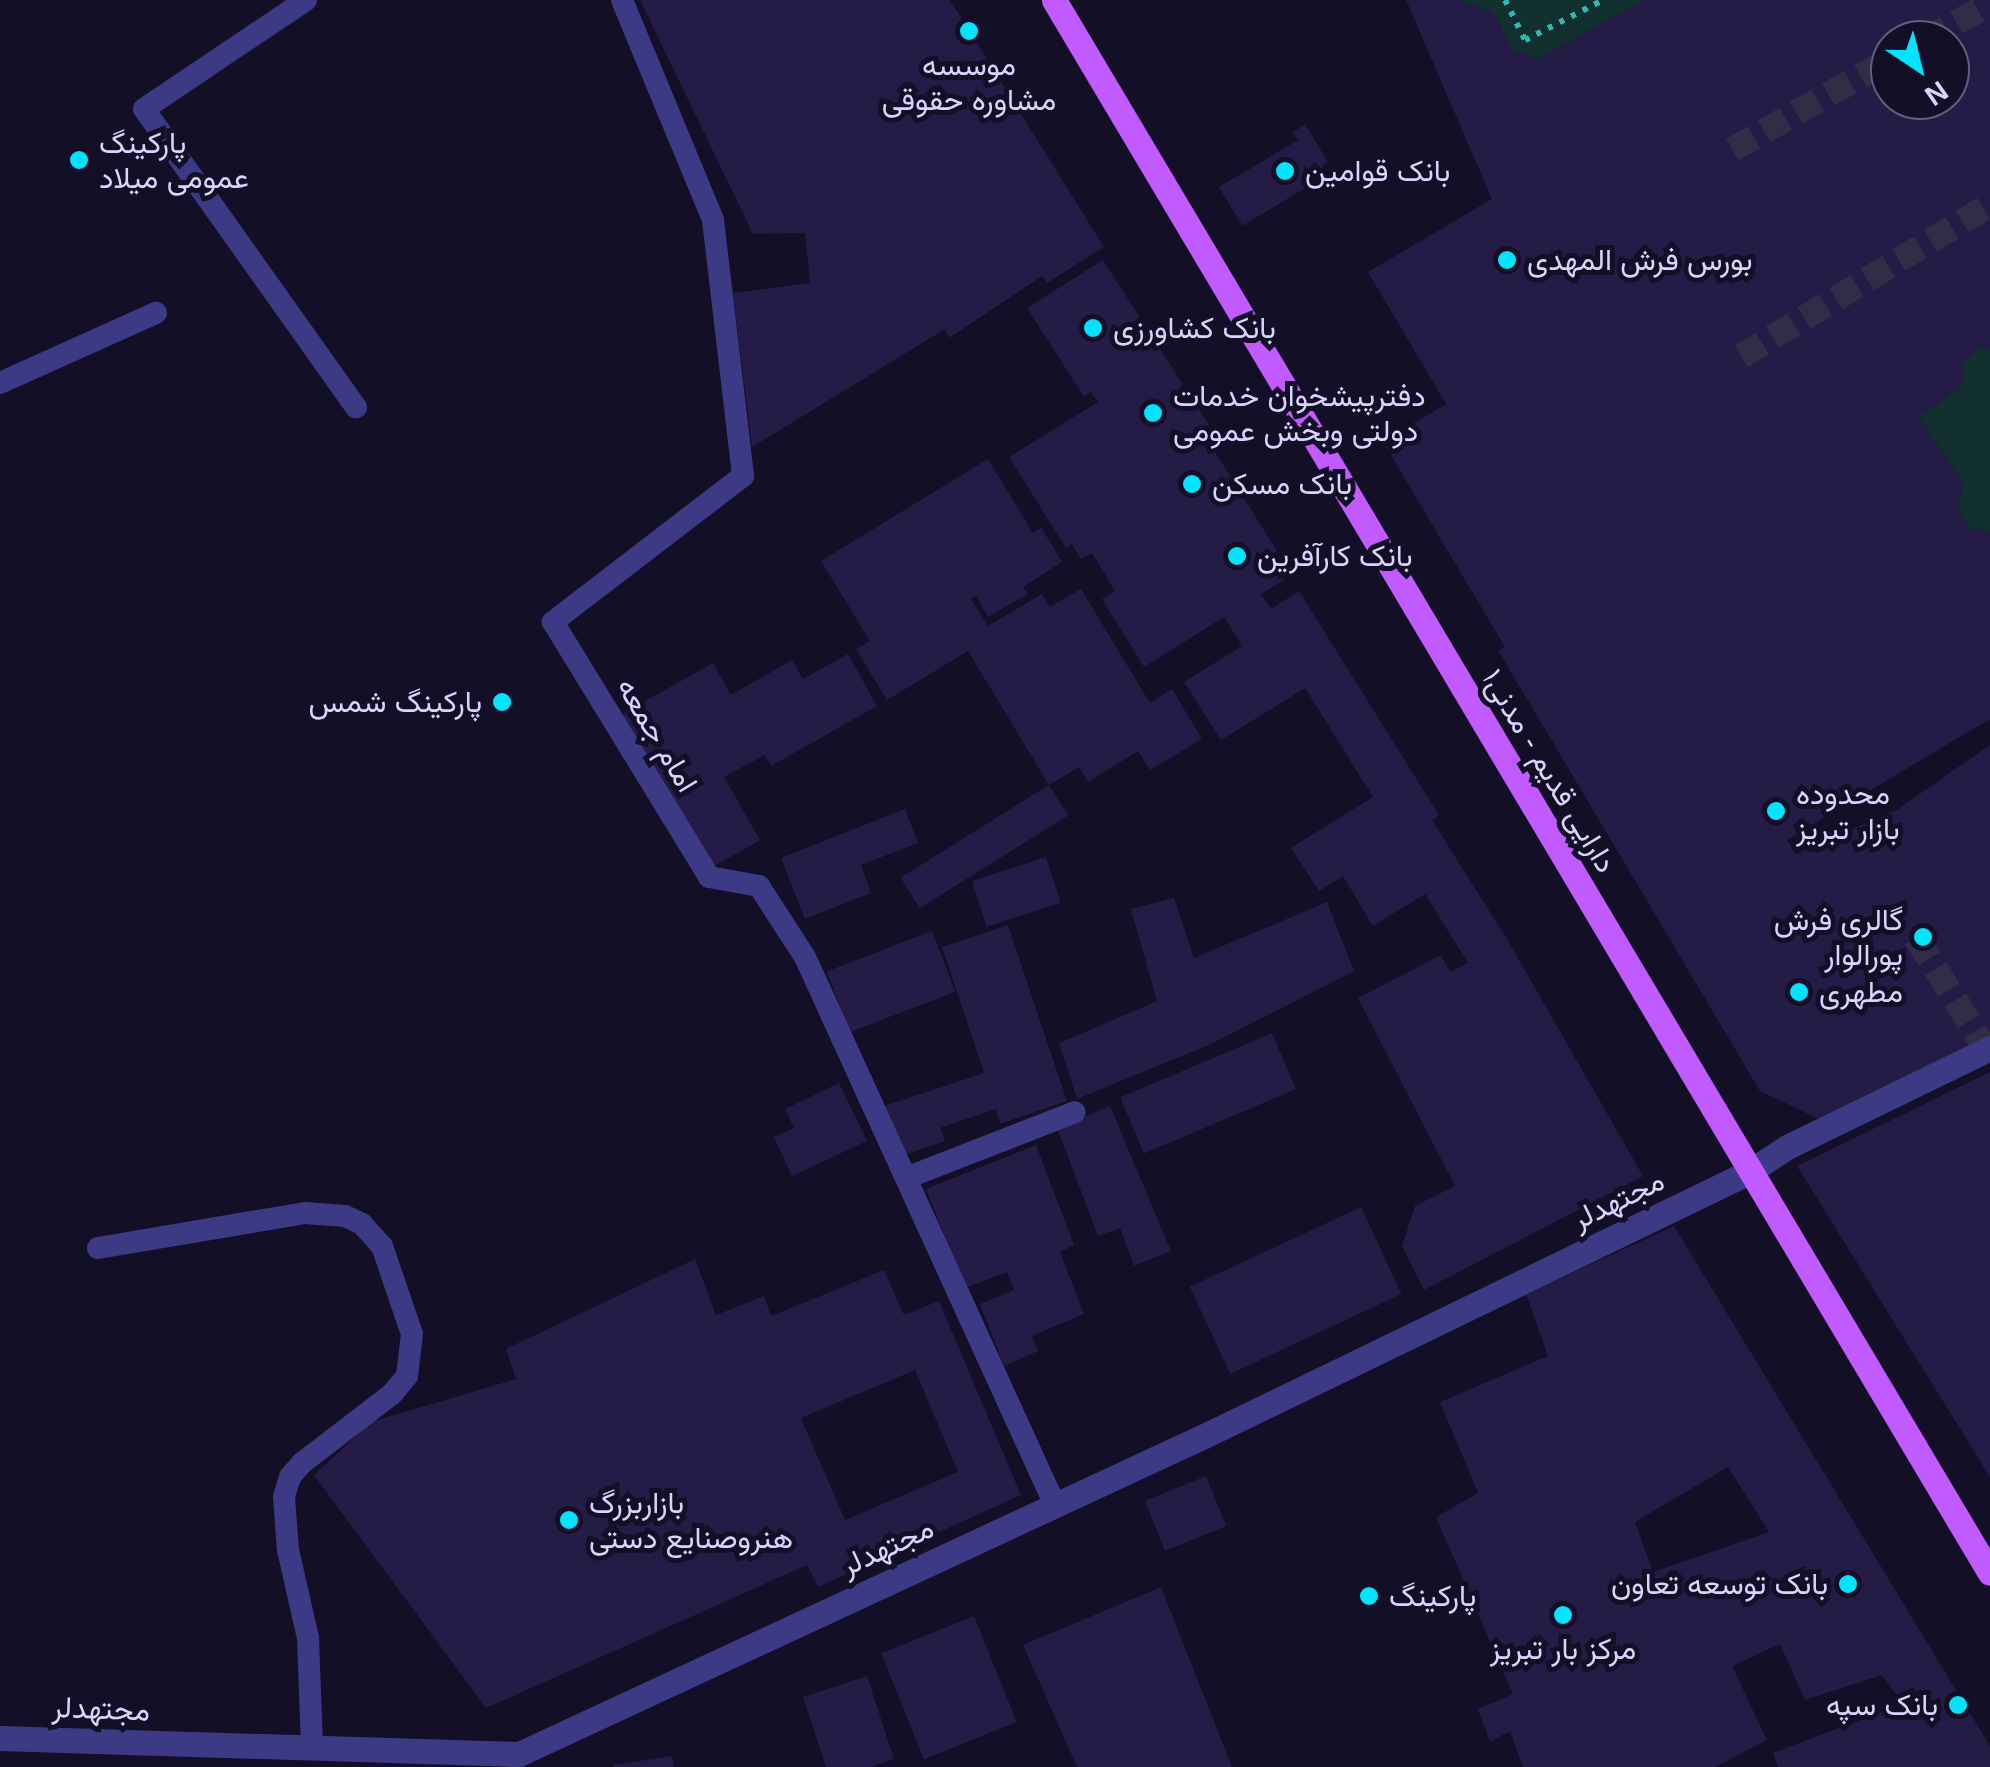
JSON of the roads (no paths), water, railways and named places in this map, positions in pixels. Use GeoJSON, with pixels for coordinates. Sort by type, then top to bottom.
{"type":"FeatureCollection","features":[{"type":"Feature","properties":{"kind":"main road","name":"دارایی قدیم - مدنی۱"},"geometry":{"type":"LineString","coordinates":[[1054,0],[1990,1572]]}},
{"type":"Feature","properties":{"kind":"street","name":"مجتهدلر"},"geometry":{"type":"LineString","coordinates":[[0,1738],[313,1758],[519,1754],[1055,1504],[1749,1172],[1787,1147],[1990,1048]]}},
{"type":"Feature","properties":{"kind":"lane"},"geometry":{"type":"LineString","coordinates":[[306,0],[144,109],[356,407]]}},
{"type":"Feature","properties":{"kind":"lane","name":"امام جمعه"},"geometry":{"type":"LineString","coordinates":[[622,0],[712,220],[743,476],[553,622],[709,876],[760,886],[804,956],[1055,1504]]}},
{"type":"Feature","properties":{"kind":"lane"},"geometry":{"type":"LineString","coordinates":[[0,383],[156,313]]}},
{"type":"Feature","properties":{"kind":"lane"},"geometry":{"type":"LineString","coordinates":[[906,1178],[1075,1112]]}},
{"type":"Feature","properties":{"kind":"lane"},"geometry":{"type":"LineString","coordinates":[[98,1248],[305,1212],[346,1216],[362,1224],[382,1246],[412,1334],[407,1376],[392,1394],[302,1463],[290,1477],[284,1498],[288,1550],[308,1638],[313,1758]]}},
{"type":"Feature","properties":{"kind":"tunnel"},"geometry":{"type":"LineString","coordinates":[[1960,20],[1980,9]]}},
{"type":"Feature","properties":{"kind":"tunnel"},"geometry":{"type":"LineString","coordinates":[[1732,149],[1870,70]]}},
{"type":"Feature","properties":{"kind":"tunnel"},"geometry":{"type":"LineString","coordinates":[[1741,356],[1990,204]]}},
{"type":"Feature","properties":{"kind":"tunnel"},"geometry":{"type":"LineString","coordinates":[[1916,937],[1987,1050]]}},
{"type":"Feature","properties":{"kind":"place","name":"موسسه مشاوره حقوقی"},"geometry":{"type":"Point","coordinates":[969,31]}},
{"type":"Feature","properties":{"kind":"place","name":"پارکینگ عمومی میلاد"},"geometry":{"type":"Point","coordinates":[79,160]}},
{"type":"Feature","properties":{"kind":"place","name":"بانک قوامین"},"geometry":{"type":"Point","coordinates":[1285,171]}},
{"type":"Feature","properties":{"kind":"place","name":"بورس فرش المهدی"},"geometry":{"type":"Point","coordinates":[1507,260]}},
{"type":"Feature","properties":{"kind":"place","name":"بانک کشاورزی"},"geometry":{"type":"Point","coordinates":[1093,328]}},
{"type":"Feature","properties":{"kind":"place","name":"دفترپیشخوان خدمات دولتی وبخش عمومی"},"geometry":{"type":"Point","coordinates":[1153,413]}},
{"type":"Feature","properties":{"kind":"place","name":"بانک مسکن"},"geometry":{"type":"Point","coordinates":[1192,484]}},
{"type":"Feature","properties":{"kind":"place","name":"بانک کارآفرین"},"geometry":{"type":"Point","coordinates":[1237,556]}},
{"type":"Feature","properties":{"kind":"place","name":"پارکینگ شمس"},"geometry":{"type":"Point","coordinates":[502,702]}},
{"type":"Feature","properties":{"kind":"place","name":"محدوده بازار تبریز"},"geometry":{"type":"Point","coordinates":[1776,811]}},
{"type":"Feature","properties":{"kind":"place","name":"گالری فرش پورالوار"},"geometry":{"type":"Point","coordinates":[1923,937]}},
{"type":"Feature","properties":{"kind":"place","name":"مطهری"},"geometry":{"type":"Point","coordinates":[1799,992]}},
{"type":"Feature","properties":{"kind":"place","name":"بازاربزرگ هنروصنایع دستی"},"geometry":{"type":"Point","coordinates":[569,1520]}},
{"type":"Feature","properties":{"kind":"place","name":"بانک توسعه تعاون"},"geometry":{"type":"Point","coordinates":[1848,1584]}},
{"type":"Feature","properties":{"kind":"place","name":"پارکینگ"},"geometry":{"type":"Point","coordinates":[1369,1596]}},
{"type":"Feature","properties":{"kind":"place","name":"مرکز بار تبریز"},"geometry":{"type":"Point","coordinates":[1563,1615]}},
{"type":"Feature","properties":{"kind":"place","name":"بانک سپه"},"geometry":{"type":"Point","coordinates":[1958,1705]}}]}
